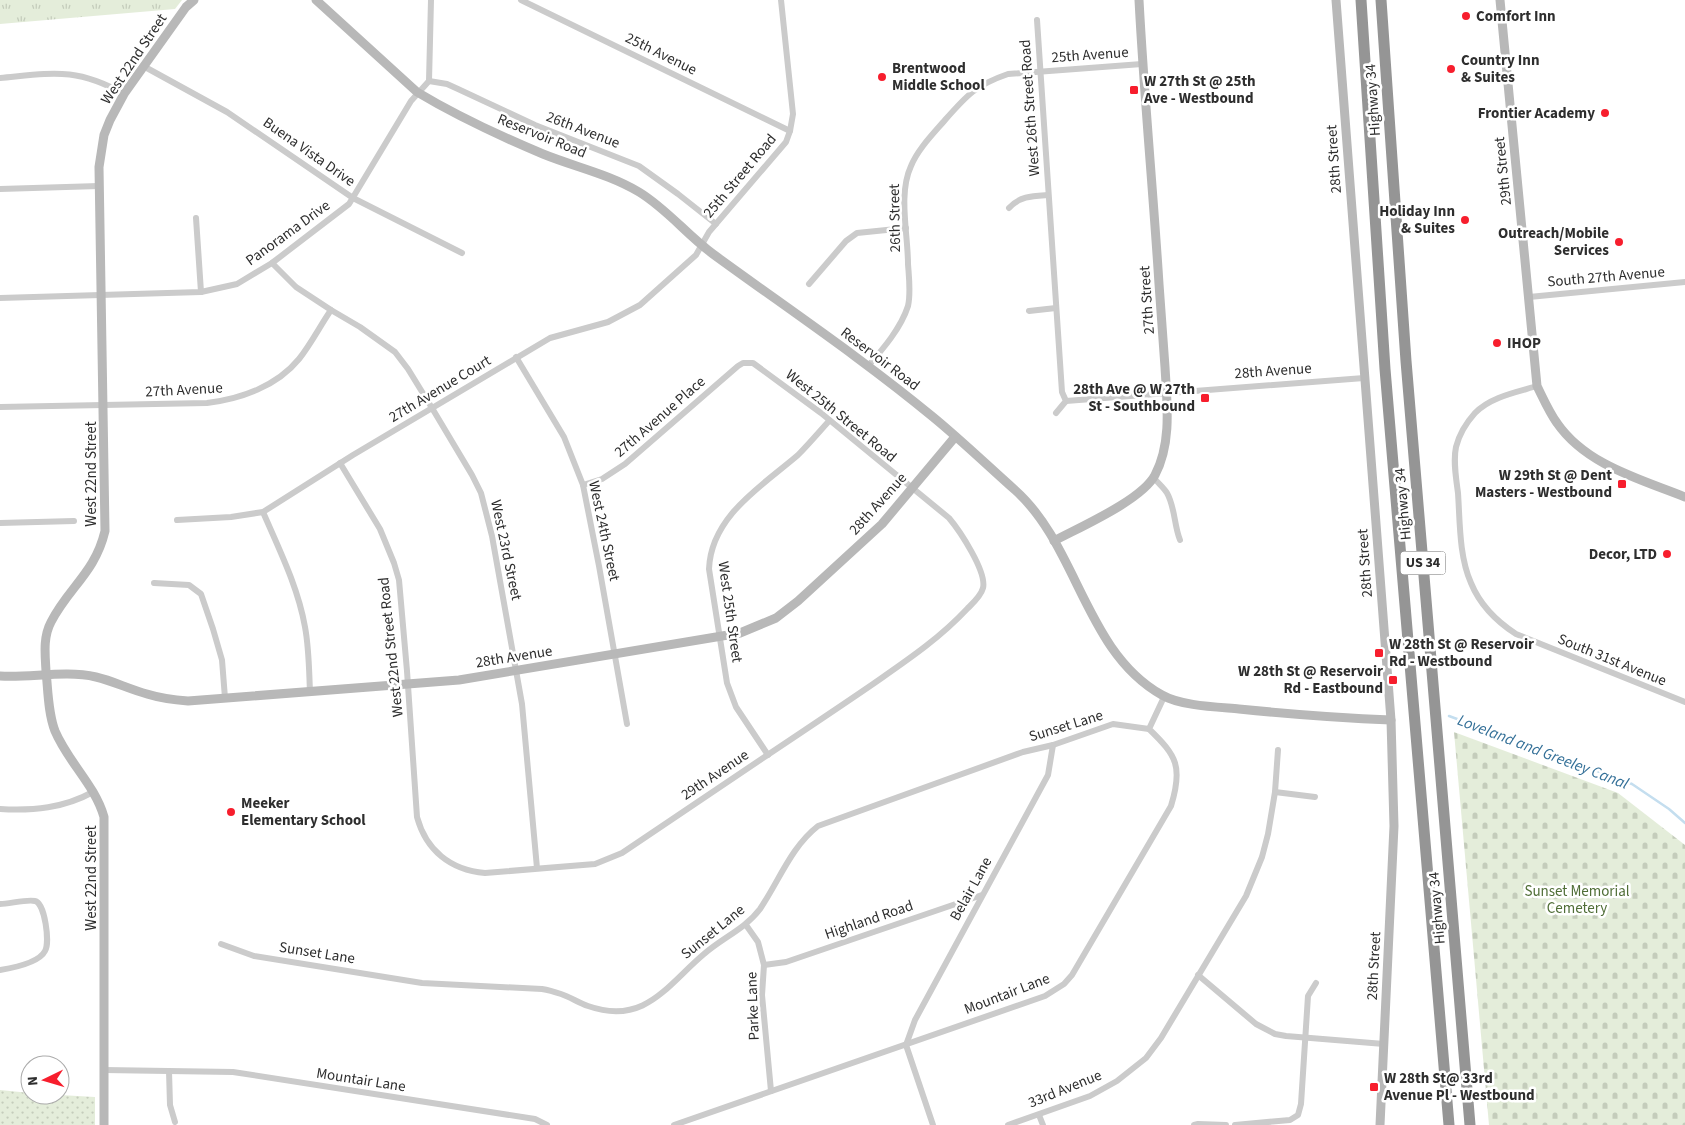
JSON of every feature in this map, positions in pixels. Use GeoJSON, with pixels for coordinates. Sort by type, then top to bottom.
{"type":"FeatureCollection","features":[{"type":"Feature","properties":{"kind":"highway","name":"Highway 34"},"geometry":{"type":"LineString","coordinates":[[1361,0],[1386,378],[1449,1125]]}},
{"type":"Feature","properties":{"kind":"highway","name":"Highway 34"},"geometry":{"type":"LineString","coordinates":[[1381,0],[1406,361],[1470,1125]]}},
{"type":"Feature","properties":{"kind":"street","name":"West 22nd Street"},"geometry":{"type":"LineString","coordinates":[[104,1125],[105,830],[102,808],[94,792],[63,746],[54,729],[44,652],[47,630],[59,610],[94,563],[106,531],[99,186],[100,158],[104,135],[124,94],[186,7],[194,0]]}},
{"type":"Feature","properties":{"kind":"street","name":"Reservoir Road"},"geometry":{"type":"LineString","coordinates":[[316,0],[418,92],[465,118],[545,154],[627,185],[651,200],[702,246],[868,366],[933,417],[1031,505],[1054,541],[1108,643],[1134,675],[1164,697],[1198,705],[1391,720]]}},
{"type":"Feature","properties":{"kind":"street"},"geometry":{"type":"LineString","coordinates":[[429,81],[431,0]]}},
{"type":"Feature","properties":{"kind":"street","name":"25th Avenue"},"geometry":{"type":"LineString","coordinates":[[521,0],[790,131]]}},
{"type":"Feature","properties":{"kind":"street","name":"25th Street Road"},"geometry":{"type":"LineString","coordinates":[[702,246],[716,224],[784,146],[790,131],[793,114],[781,0]]}},
{"type":"Feature","properties":{"kind":"street","name":"27th Street"},"geometry":{"type":"LineString","coordinates":[[1054,541],[1125,504],[1154,478],[1166,441],[1166,393],[1139,0]]}},
{"type":"Feature","properties":{"kind":"street","name":"28th Street"},"geometry":{"type":"LineString","coordinates":[[1336,0],[1391,720],[1394,826],[1380,1125]]}},
{"type":"Feature","properties":{"kind":"street","name":"29th Street"},"geometry":{"type":"LineString","coordinates":[[1500,0],[1537,386],[1557,423],[1585,452],[1603,463],[1685,497]]}},
{"type":"Feature","properties":{"kind":"street","name":"West 26th Street Road"},"geometry":{"type":"LineString","coordinates":[[1037,20],[1062,392],[1066,401]]}},
{"type":"Feature","properties":{"kind":"street","name":"25th Avenue"},"geometry":{"type":"LineString","coordinates":[[1040,72],[1142,64]]}},
{"type":"Feature","properties":{"kind":"street","name":"Buena Vista Drive"},"geometry":{"type":"LineString","coordinates":[[144,67],[227,112],[353,198],[462,253]]}},
{"type":"Feature","properties":{"kind":"street","name":"26th Street"},"geometry":{"type":"LineString","coordinates":[[868,366],[895,332],[908,306],[905,189],[911,165],[934,134],[977,87],[989,80],[1008,74],[1040,72]]}},
{"type":"Feature","properties":{"kind":"street"},"geometry":{"type":"LineString","coordinates":[[0,78],[52,73],[68,74],[96,80],[124,94]]}},
{"type":"Feature","properties":{"kind":"street","name":"Panorama Drive"},"geometry":{"type":"LineString","coordinates":[[0,298],[201,292],[237,284],[272,263],[349,204],[418,92],[429,81]]}},
{"type":"Feature","properties":{"kind":"street","name":"26th Avenue"},"geometry":{"type":"LineString","coordinates":[[429,81],[447,84],[535,125],[639,166],[716,224]]}},
{"type":"Feature","properties":{"kind":"street"},"geometry":{"type":"LineString","coordinates":[[0,190],[99,186]]}},
{"type":"Feature","properties":{"kind":"street","name":"West 26th Street Road"},"geometry":{"type":"LineString","coordinates":[[1009,208],[1024,197],[1048,195]]}},
{"type":"Feature","properties":{"kind":"street"},"geometry":{"type":"LineString","coordinates":[[196,218],[201,292]]}},
{"type":"Feature","properties":{"kind":"street"},"geometry":{"type":"LineString","coordinates":[[810,284],[846,241],[857,233],[906,228]]}},
{"type":"Feature","properties":{"kind":"street","name":"27th Avenue Court"},"geometry":{"type":"LineString","coordinates":[[177,520],[231,517],[263,512],[340,463],[550,338],[608,322],[628,313],[647,300],[696,255],[702,246]]}},
{"type":"Feature","properties":{"kind":"street","name":"West 23rd Street"},"geometry":{"type":"LineString","coordinates":[[272,263],[296,287],[360,327],[395,352],[432,408],[472,475],[481,494],[487,513],[522,704],[537,868]]}},
{"type":"Feature","properties":{"kind":"street","name":"South 27th Avenue"},"geometry":{"type":"LineString","coordinates":[[1529,297],[1685,282]]}},
{"type":"Feature","properties":{"kind":"street"},"geometry":{"type":"LineString","coordinates":[[1029,311],[1056,308]]}},
{"type":"Feature","properties":{"kind":"street","name":"27th Avenue"},"geometry":{"type":"LineString","coordinates":[[0,407],[207,403],[238,398],[289,369],[300,358],[331,310]]}},
{"type":"Feature","properties":{"kind":"street","name":"West 24th Street"},"geometry":{"type":"LineString","coordinates":[[516,358],[564,437],[583,485],[627,724]]}},
{"type":"Feature","properties":{"kind":"street","name":"27th Avenue Place"},"geometry":{"type":"LineString","coordinates":[[583,485],[602,479],[625,464],[738,366],[750,362]]}},
{"type":"Feature","properties":{"kind":"street","name":"West 25th Street Road"},"geometry":{"type":"LineString","coordinates":[[750,362],[829,421],[949,518],[959,530],[980,570],[984,587]]}},
{"type":"Feature","properties":{"kind":"street","name":"28th Avenue"},"geometry":{"type":"LineString","coordinates":[[1066,401],[1364,378]]}},
{"type":"Feature","properties":{"kind":"street","name":"South 31st Avenue"},"geometry":{"type":"LineString","coordinates":[[1537,386],[1484,406],[1468,422],[1460,434],[1456,446],[1455,457],[1462,548],[1471,584],[1486,608],[1506,628],[1516,634],[1685,702]]}},
{"type":"Feature","properties":{"kind":"street"},"geometry":{"type":"LineString","coordinates":[[1056,413],[1066,401]]}},
{"type":"Feature","properties":{"kind":"street","name":"West 25th Street"},"geometry":{"type":"LineString","coordinates":[[768,755],[734,702],[727,683],[709,568],[709,557],[715,536],[725,521],[736,509],[800,453],[829,421]]}},
{"type":"Feature","properties":{"kind":"street","name":"28th Avenue"},"geometry":{"type":"LineString","coordinates":[[0,676],[70,675],[94,677],[147,694],[188,701],[459,680],[740,632],[760,626],[789,610],[882,524],[955,437]]}},
{"type":"Feature","properties":{"kind":"street","name":"West 22nd Street Road"},"geometry":{"type":"LineString","coordinates":[[340,463],[380,529],[394,563],[402,602],[417,816],[426,840]]}},
{"type":"Feature","properties":{"kind":"street"},"geometry":{"type":"LineString","coordinates":[[1154,478],[1167,493],[1172,507],[1175,528],[1180,540]]}},
{"type":"Feature","properties":{"kind":"street"},"geometry":{"type":"LineString","coordinates":[[263,512],[296,594],[305,627],[309,656],[310,692]]}},
{"type":"Feature","properties":{"kind":"street"},"geometry":{"type":"LineString","coordinates":[[0,523],[74,521]]}},
{"type":"Feature","properties":{"kind":"street"},"geometry":{"type":"LineString","coordinates":[[154,583],[189,585],[201,594],[222,660],[225,698]]}},
{"type":"Feature","properties":{"kind":"street","name":"29th Avenue"},"geometry":{"type":"LineString","coordinates":[[426,840],[447,861],[466,871],[485,874],[595,864],[622,853],[796,737],[926,647],[972,605],[984,587]]}},
{"type":"Feature","properties":{"kind":"street"},"geometry":{"type":"LineString","coordinates":[[1149,729],[1164,697]]}},
{"type":"Feature","properties":{"kind":"street","name":"Sunset Lane"},"geometry":{"type":"LineString","coordinates":[[221,944],[254,956],[422,983],[542,989],[560,994],[588,1006],[611,1011],[635,1008],[659,996],[706,952],[746,925],[759,910],[797,848],[818,826],[1023,752],[1053,745],[1113,724],[1149,729]]}},
{"type":"Feature","properties":{"kind":"street","name":"Mountair Lane"},"geometry":{"type":"LineString","coordinates":[[674,1125],[1045,996],[1064,984],[1072,975],[1171,806],[1178,776],[1174,759],[1163,742],[1149,729]]}},
{"type":"Feature","properties":{"kind":"street","name":"Belair Lane"},"geometry":{"type":"LineString","coordinates":[[906,1045],[915,1020],[1048,775],[1053,745]]}},
{"type":"Feature","properties":{"kind":"street","name":"33rd Avenue"},"geometry":{"type":"LineString","coordinates":[[1008,1125],[1090,1096],[1117,1081],[1146,1058],[1161,1038],[1246,896],[1262,857],[1275,792],[1278,750]]}},
{"type":"Feature","properties":{"kind":"street"},"geometry":{"type":"LineString","coordinates":[[0,809],[45,808],[69,803],[94,792]]}},
{"type":"Feature","properties":{"kind":"street"},"geometry":{"type":"LineString","coordinates":[[1275,792],[1315,796]]}},
{"type":"Feature","properties":{"kind":"street","name":"Highland Road"},"geometry":{"type":"LineString","coordinates":[[764,965],[786,962],[982,895]]}},
{"type":"Feature","properties":{"kind":"street"},"geometry":{"type":"LineString","coordinates":[[0,904],[35,901],[40,904],[44,912],[47,945],[46,951],[40,956],[17,968],[0,970]]}},
{"type":"Feature","properties":{"kind":"street","name":"Parke Lane"},"geometry":{"type":"LineString","coordinates":[[746,925],[758,942],[764,965],[762,995],[770,1091]]}},
{"type":"Feature","properties":{"kind":"street"},"geometry":{"type":"LineString","coordinates":[[1198,975],[1256,1024],[1266,1030],[1286,1036],[1384,1044]]}},
{"type":"Feature","properties":{"kind":"street"},"geometry":{"type":"LineString","coordinates":[[1235,1125],[1290,1120],[1295,1118],[1300,1111],[1308,996],[1316,983]]}},
{"type":"Feature","properties":{"kind":"street"},"geometry":{"type":"LineString","coordinates":[[906,1045],[933,1125]]}},
{"type":"Feature","properties":{"kind":"street","name":"Mountair Lane"},"geometry":{"type":"LineString","coordinates":[[104,1070],[233,1072],[534,1120],[547,1125]]}},
{"type":"Feature","properties":{"kind":"street"},"geometry":{"type":"LineString","coordinates":[[169,1071],[170,1105],[175,1122]]}},
{"type":"Feature","properties":{"kind":"street"},"geometry":{"type":"LineString","coordinates":[[1039,1115],[1043,1125]]}},
{"type":"Feature","properties":{"kind":"street"},"geometry":{"type":"LineString","coordinates":[[1194,1125],[1226,1125]]}},
{"type":"Feature","properties":{"kind":"green space"},"geometry":{"type":"Polygon","coordinates":[[[0,0],[182,0],[175,9],[0,24],[0,0]]]}},
{"type":"Feature","properties":{"kind":"green space","name":"Sunset Memorial Cemetery"},"geometry":{"type":"Polygon","coordinates":[[[1454,732],[1618,793],[1685,845],[1685,1125],[1489,1125],[1454,732]]]}},
{"type":"Feature","properties":{"kind":"green space"},"geometry":{"type":"Polygon","coordinates":[[[0,1090],[20,1092],[20,1105],[70,1105],[70,1096],[95,1097],[95,1125],[0,1125],[0,1090]]]}},
{"type":"Feature","properties":{"kind":"waterway","name":"Loveland and Greeley Canal"},"geometry":{"type":"LineString","coordinates":[[1449,716],[1632,784],[1669,809],[1685,823]]}},
{"type":"Feature","properties":{"kind":"place","name":"Comfort Inn"},"geometry":{"type":"Point","coordinates":[1466,16]}},
{"type":"Feature","properties":{"kind":"place","name":"Country Inn & Suites"},"geometry":{"type":"Point","coordinates":[1451,69]}},
{"type":"Feature","properties":{"kind":"place","name":"Brentwood Middle School"},"geometry":{"type":"Point","coordinates":[882,77]}},
{"type":"Feature","properties":{"kind":"place","name":"W 27th St @ 25th Ave - Westbound"},"geometry":{"type":"Point","coordinates":[1134,90]}},
{"type":"Feature","properties":{"kind":"place","name":"Frontier Academy"},"geometry":{"type":"Point","coordinates":[1605,113]}},
{"type":"Feature","properties":{"kind":"place","name":"Holiday Inn & Suites"},"geometry":{"type":"Point","coordinates":[1465,220]}},
{"type":"Feature","properties":{"kind":"place","name":"Outreach/Mobile Services"},"geometry":{"type":"Point","coordinates":[1619,242]}},
{"type":"Feature","properties":{"kind":"place","name":"IHOP"},"geometry":{"type":"Point","coordinates":[1497,343]}},
{"type":"Feature","properties":{"kind":"place","name":"28th Ave @ W 27th St - Southbound"},"geometry":{"type":"Point","coordinates":[1205,398]}},
{"type":"Feature","properties":{"kind":"place","name":"W 29th St @ Dent Masters - Westbound"},"geometry":{"type":"Point","coordinates":[1622,484]}},
{"type":"Feature","properties":{"kind":"place","name":"Decor, LTD"},"geometry":{"type":"Point","coordinates":[1667,554]}},
{"type":"Feature","properties":{"kind":"place","name":"W 28th St @ Reservoir Rd - Westbound"},"geometry":{"type":"Point","coordinates":[1379,653]}},
{"type":"Feature","properties":{"kind":"place","name":"W 28th St @ Reservoir Rd - Eastbound"},"geometry":{"type":"Point","coordinates":[1393,680]}},
{"type":"Feature","properties":{"kind":"place","name":"Meeker Elementary School"},"geometry":{"type":"Point","coordinates":[231,812]}},
{"type":"Feature","properties":{"kind":"place","name":"W 28th St@ 33rd Avenue Pl - Westbound"},"geometry":{"type":"Point","coordinates":[1374,1087]}}]}
